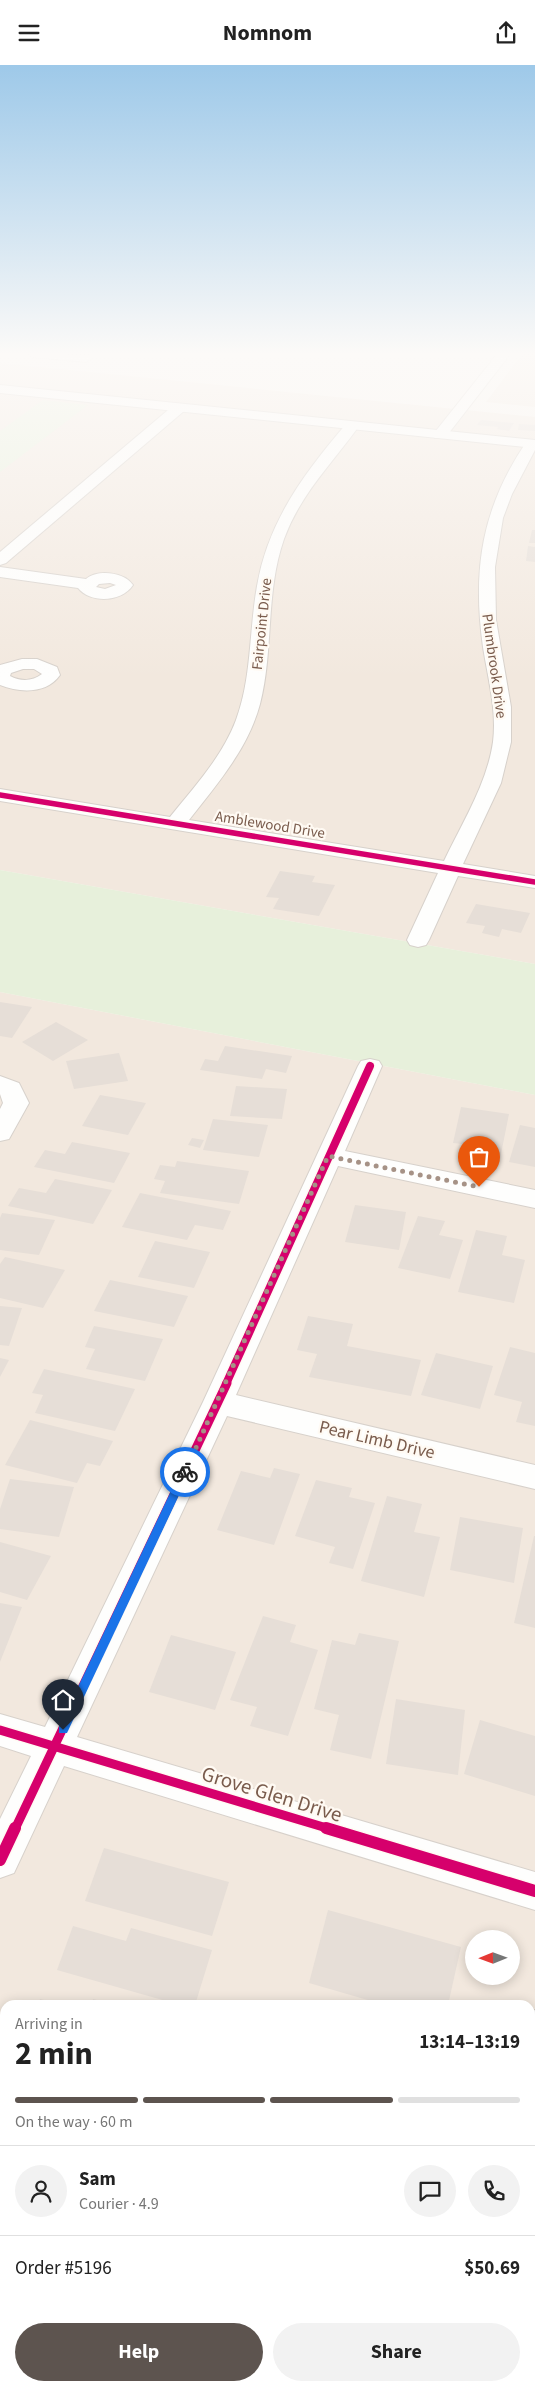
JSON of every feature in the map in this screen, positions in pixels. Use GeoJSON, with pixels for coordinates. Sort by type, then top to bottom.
{"type":"FeatureCollection","features":[{"type":"Feature","properties":{"kind":"street"},"geometry":{"type":"LineString","coordinates":[[0,560],[116,462]]}},
{"type":"Feature","properties":{"kind":"street","name":"Fairpoint Drive"},"geometry":{"type":"LineString","coordinates":[[175,824],[233,746],[245,723],[257,675],[265,586],[281,525],[311,473],[321,462]]}},
{"type":"Feature","properties":{"kind":"street","name":"Plumbrook Drive"},"geometry":{"type":"LineString","coordinates":[[418,940],[450,868],[483,801],[499,757],[502,708],[488,622],[486,561],[492,525],[514,475],[523,462]]}},
{"type":"Feature","properties":{"kind":"street"},"geometry":{"type":"LineString","coordinates":[[0,572],[87,584]]}},
{"type":"Feature","properties":{"kind":"street","name":"Amblewood Drive"},"geometry":{"type":"LineString","coordinates":[[0,795],[535,882]]}},
{"type":"Feature","properties":{"kind":"street"},"geometry":{"type":"LineString","coordinates":[[0,1860],[218,1402],[370,1066]]}},
{"type":"Feature","properties":{"kind":"street"},"geometry":{"type":"LineString","coordinates":[[0,1084],[10,1088],[16,1103],[0,1133]]}},
{"type":"Feature","properties":{"kind":"street"},"geometry":{"type":"LineString","coordinates":[[328,1156],[535,1199]]}},
{"type":"Feature","properties":{"kind":"street","name":"Pear Limb Drive"},"geometry":{"type":"LineString","coordinates":[[218,1402],[535,1477]]}},
{"type":"Feature","properties":{"kind":"street","name":"Grove Glen Drive"},"geometry":{"type":"LineString","coordinates":[[0,1730],[535,1891]]}},
{"type":"Feature","properties":{"kind":"shaded area"},"geometry":{"type":"Polygon","coordinates":[[[0,462],[535,462],[535,964],[0,870],[0,462]]]}},
{"type":"Feature","properties":{"kind":"shaded area"},"geometry":{"type":"Polygon","coordinates":[[[0,992],[535,1095],[535,2000],[0,2000],[0,992]]]}},
{"type":"Feature","properties":{"kind":"green space"},"geometry":{"type":"Polygon","coordinates":[[[0,462],[14,462],[0,472],[0,462]]]}},
{"type":"Feature","properties":{"kind":"green space"},"geometry":{"type":"Polygon","coordinates":[[[0,870],[535,964],[535,1095],[0,992],[0,870]]]}},
{"type":"Feature","properties":{"kind":"building"},"geometry":{"type":"Polygon","coordinates":[[[532,530],[535,530],[535,543],[529,543],[532,530]]]}},
{"type":"Feature","properties":{"kind":"building"},"geometry":{"type":"Polygon","coordinates":[[[528,546],[535,547],[535,562],[526,561],[528,546]]]}},
{"type":"Feature","properties":{"kind":"building"},"geometry":{"type":"Polygon","coordinates":[[[280,871],[315,876],[312,882],[335,885],[319,916],[273,909],[279,898],[266,897],[280,871]]]}},
{"type":"Feature","properties":{"kind":"building"},"geometry":{"type":"Polygon","coordinates":[[[476,904],[530,913],[521,933],[502,929],[499,937],[482,933],[485,926],[466,923],[476,904]]]}},
{"type":"Feature","properties":{"kind":"building"},"geometry":{"type":"Polygon","coordinates":[[[0,1002],[32,1007],[12,1038],[0,1036],[0,1002]]]}},
{"type":"Feature","properties":{"kind":"building"},"geometry":{"type":"Polygon","coordinates":[[[56,1022],[88,1040],[53,1061],[22,1042],[56,1022]]]}},
{"type":"Feature","properties":{"kind":"building"},"geometry":{"type":"Polygon","coordinates":[[[225,1046],[292,1056],[286,1073],[266,1069],[262,1079],[200,1070],[205,1059],[218,1061],[225,1046]]]}},
{"type":"Feature","properties":{"kind":"building"},"geometry":{"type":"Polygon","coordinates":[[[119,1053],[128,1081],[74,1089],[66,1061],[119,1053]]]}},
{"type":"Feature","properties":{"kind":"building"},"geometry":{"type":"Polygon","coordinates":[[[236,1086],[287,1089],[282,1119],[230,1116],[236,1086]]]}},
{"type":"Feature","properties":{"kind":"building"},"geometry":{"type":"Polygon","coordinates":[[[100,1095],[146,1103],[128,1135],[82,1126],[100,1095]]]}},
{"type":"Feature","properties":{"kind":"building"},"geometry":{"type":"Polygon","coordinates":[[[461,1107],[509,1114],[500,1159],[469,1155],[471,1145],[453,1143],[461,1107]]]}},
{"type":"Feature","properties":{"kind":"building"},"geometry":{"type":"Polygon","coordinates":[[[213,1119],[268,1125],[259,1157],[203,1150],[213,1119]]]}},
{"type":"Feature","properties":{"kind":"building"},"geometry":{"type":"Polygon","coordinates":[[[520,1125],[535,1128],[535,1167],[509,1162],[520,1125]]]}},
{"type":"Feature","properties":{"kind":"building"},"geometry":{"type":"Polygon","coordinates":[[[192,1138],[204,1140],[200,1148],[188,1145],[192,1138]]]}},
{"type":"Feature","properties":{"kind":"building"},"geometry":{"type":"Polygon","coordinates":[[[72,1142],[130,1153],[114,1183],[34,1167],[45,1150],[65,1154],[72,1142]]]}},
{"type":"Feature","properties":{"kind":"building"},"geometry":{"type":"Polygon","coordinates":[[[177,1161],[249,1171],[239,1204],[160,1193],[165,1181],[154,1179],[160,1165],[175,1167],[177,1161]]]}},
{"type":"Feature","properties":{"kind":"building"},"geometry":{"type":"Polygon","coordinates":[[[55,1179],[112,1190],[93,1224],[8,1206],[19,1188],[46,1193],[55,1179]]]}},
{"type":"Feature","properties":{"kind":"building"},"geometry":{"type":"Polygon","coordinates":[[[140,1193],[231,1211],[223,1230],[195,1225],[187,1240],[122,1227],[140,1193]]]}},
{"type":"Feature","properties":{"kind":"building"},"geometry":{"type":"Polygon","coordinates":[[[355,1205],[406,1212],[399,1250],[345,1242],[355,1205]]]}},
{"type":"Feature","properties":{"kind":"building"},"geometry":{"type":"Polygon","coordinates":[[[2,1213],[55,1220],[39,1255],[0,1250],[0,1218],[2,1213]]]}},
{"type":"Feature","properties":{"kind":"building"},"geometry":{"type":"Polygon","coordinates":[[[418,1216],[445,1221],[439,1235],[463,1240],[450,1279],[398,1268],[418,1216]]]}},
{"type":"Feature","properties":{"kind":"building"},"geometry":{"type":"Polygon","coordinates":[[[476,1230],[507,1236],[502,1255],[525,1260],[514,1303],[458,1292],[476,1230]]]}},
{"type":"Feature","properties":{"kind":"building"},"geometry":{"type":"Polygon","coordinates":[[[155,1241],[210,1252],[194,1288],[138,1277],[155,1241]]]}},
{"type":"Feature","properties":{"kind":"building"},"geometry":{"type":"Polygon","coordinates":[[[5,1257],[65,1270],[43,1308],[0,1298],[0,1264],[5,1257]]]}},
{"type":"Feature","properties":{"kind":"building"},"geometry":{"type":"Polygon","coordinates":[[[110,1280],[188,1296],[174,1327],[94,1311],[110,1280]]]}},
{"type":"Feature","properties":{"kind":"building"},"geometry":{"type":"Polygon","coordinates":[[[0,1306],[22,1308],[9,1346],[0,1345],[0,1306]]]}},
{"type":"Feature","properties":{"kind":"building"},"geometry":{"type":"Polygon","coordinates":[[[308,1316],[353,1324],[347,1346],[421,1360],[411,1396],[309,1377],[317,1354],[297,1350],[308,1316]]]}},
{"type":"Feature","properties":{"kind":"building"},"geometry":{"type":"Polygon","coordinates":[[[94,1326],[163,1339],[145,1381],[86,1369],[95,1349],[85,1347],[94,1326]]]}},
{"type":"Feature","properties":{"kind":"building"},"geometry":{"type":"Polygon","coordinates":[[[510,1347],[535,1353],[535,1426],[516,1422],[522,1402],[494,1395],[510,1347]]]}},
{"type":"Feature","properties":{"kind":"building"},"geometry":{"type":"Polygon","coordinates":[[[436,1353],[493,1366],[480,1409],[421,1395],[436,1353]]]}},
{"type":"Feature","properties":{"kind":"building"},"geometry":{"type":"Polygon","coordinates":[[[0,1358],[9,1360],[0,1377],[0,1358]]]}},
{"type":"Feature","properties":{"kind":"building"},"geometry":{"type":"Polygon","coordinates":[[[44,1369],[135,1389],[115,1431],[35,1413],[43,1395],[32,1393],[44,1369]]]}},
{"type":"Feature","properties":{"kind":"building"},"geometry":{"type":"Polygon","coordinates":[[[30,1420],[113,1441],[100,1466],[87,1463],[77,1483],[5,1465],[30,1420]]]}},
{"type":"Feature","properties":{"kind":"building"},"geometry":{"type":"Polygon","coordinates":[[[274,1468],[300,1474],[274,1545],[217,1530],[241,1471],[270,1478],[274,1468]]]}},
{"type":"Feature","properties":{"kind":"building"},"geometry":{"type":"Polygon","coordinates":[[[10,1479],[74,1487],[59,1537],[0,1529],[0,1509],[10,1479]]]}},
{"type":"Feature","properties":{"kind":"building"},"geometry":{"type":"Polygon","coordinates":[[[316,1480],[352,1488],[349,1497],[375,1503],[353,1569],[329,1563],[335,1547],[295,1536],[316,1480]]]}},
{"type":"Feature","properties":{"kind":"building"},"geometry":{"type":"Polygon","coordinates":[[[387,1496],[422,1504],[414,1532],[440,1537],[424,1597],[361,1581],[387,1496]]]}},
{"type":"Feature","properties":{"kind":"building"},"geometry":{"type":"Polygon","coordinates":[[[460,1517],[523,1528],[514,1583],[450,1570],[460,1517]]]}},
{"type":"Feature","properties":{"kind":"building"},"geometry":{"type":"Polygon","coordinates":[[[535,1536],[535,1628],[514,1623],[535,1536]]]}},
{"type":"Feature","properties":{"kind":"building"},"geometry":{"type":"Polygon","coordinates":[[[0,1542],[51,1556],[27,1600],[0,1592],[0,1542]]]}},
{"type":"Feature","properties":{"kind":"building"},"geometry":{"type":"Polygon","coordinates":[[[0,1603],[22,1607],[0,1662],[0,1603]]]}},
{"type":"Feature","properties":{"kind":"building"},"geometry":{"type":"Polygon","coordinates":[[[263,1616],[296,1625],[290,1642],[318,1650],[288,1736],[250,1726],[257,1707],[230,1700],[263,1616]]]}},
{"type":"Feature","properties":{"kind":"building"},"geometry":{"type":"Polygon","coordinates":[[[359,1633],[399,1641],[371,1759],[330,1750],[339,1715],[314,1709],[332,1640],[355,1645],[359,1633]]]}},
{"type":"Feature","properties":{"kind":"building"},"geometry":{"type":"Polygon","coordinates":[[[171,1635],[236,1652],[215,1710],[149,1692],[171,1635]]]}},
{"type":"Feature","properties":{"kind":"building"},"geometry":{"type":"Polygon","coordinates":[[[396,1699],[465,1710],[458,1775],[386,1764],[396,1699]]]}},
{"type":"Feature","properties":{"kind":"building"},"geometry":{"type":"Polygon","coordinates":[[[480,1720],[535,1736],[535,1796],[464,1774],[480,1720]]]}},
{"type":"Feature","properties":{"kind":"building"},"geometry":{"type":"Polygon","coordinates":[[[104,1848],[229,1882],[212,1936],[85,1901],[104,1848]]]}},
{"type":"Feature","properties":{"kind":"building"},"geometry":{"type":"Polygon","coordinates":[[[328,1910],[461,1947],[449,2000],[368,2000],[309,1983],[328,1910]]]}},
{"type":"Feature","properties":{"kind":"building"},"geometry":{"type":"Polygon","coordinates":[[[73,1926],[126,1941],[131,1928],[212,1950],[197,2000],[162,2000],[57,1970],[73,1926]]]}},
{"type":"Feature","properties":{"kind":"cycle path"},"geometry":{"type":"LineString","coordinates":[[0,795],[535,882]]}},
{"type":"Feature","properties":{"kind":"cycle path"},"geometry":{"type":"LineString","coordinates":[[0,1860],[218,1402],[370,1066]]}},
{"type":"Feature","properties":{"kind":"cycle path"},"geometry":{"type":"LineString","coordinates":[[0,1730],[535,1891]]}},
{"type":"Feature","properties":{"kind":"way so far"},"geometry":{"type":"LineString","coordinates":[[185,1472],[328,1156],[479,1187]]}},
{"type":"Feature","properties":{"kind":"route"},"geometry":{"type":"LineString","coordinates":[[63,1730],[185,1472]]}}]}
